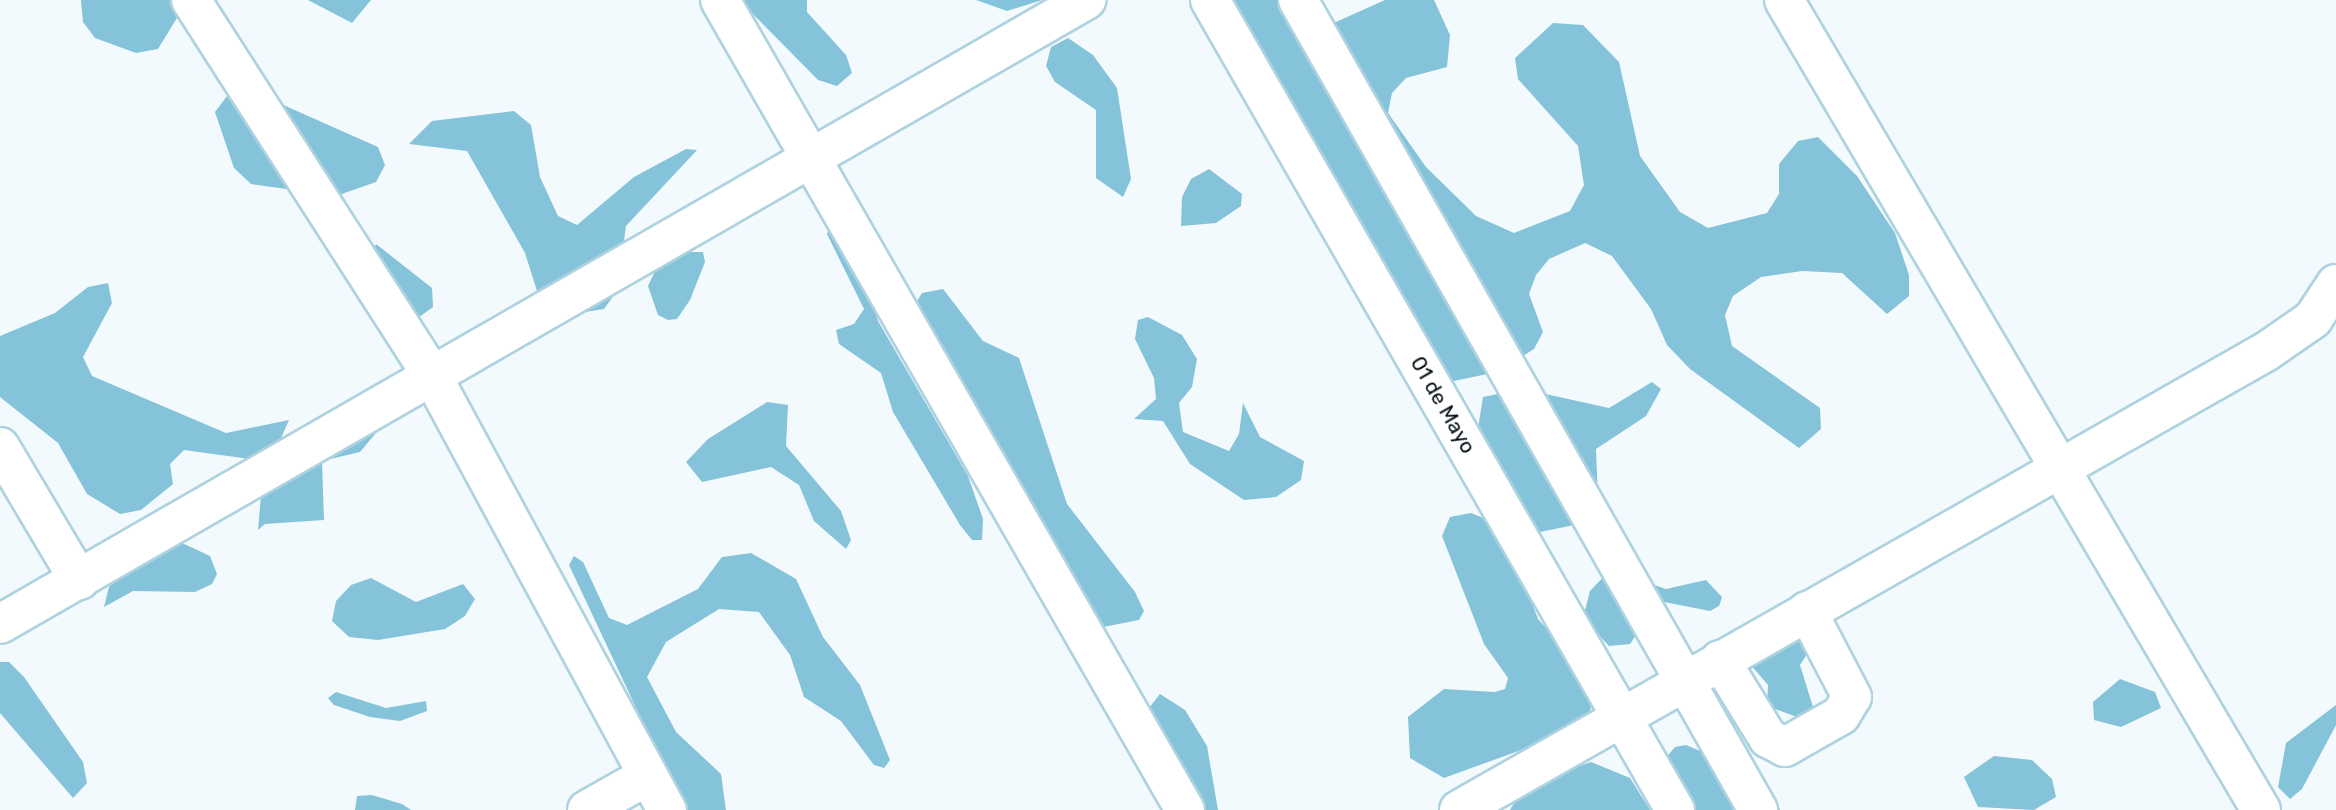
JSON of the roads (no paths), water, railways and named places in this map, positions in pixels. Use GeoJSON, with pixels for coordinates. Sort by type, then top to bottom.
{"type":"FeatureCollection","features":[{"type":"Feature","properties":{"kind":"street"},"geometry":{"type":"LineString","coordinates":[[191,0],[431,374],[667,810]]}},
{"type":"Feature","properties":{"kind":"street"},"geometry":{"type":"LineString","coordinates":[[720,0],[1185,810]]}},
{"type":"Feature","properties":{"kind":"street"},"geometry":{"type":"LineString","coordinates":[[0,624],[1086,0]]}},
{"type":"Feature","properties":{"kind":"street","name":"01 de Mayo"},"geometry":{"type":"LineString","coordinates":[[1210,0],[1675,810]]}},
{"type":"Feature","properties":{"kind":"street"},"geometry":{"type":"LineString","coordinates":[[1297,0],[1758,810]]}},
{"type":"Feature","properties":{"kind":"street"},"geometry":{"type":"LineString","coordinates":[[1784,0],[2065,468],[2261,810]]}},
{"type":"Feature","properties":{"kind":"street"},"geometry":{"type":"LineString","coordinates":[[1459,810],[1623,719],[1685,679],[2324,323],[2336,284]]}},
{"type":"Feature","properties":{"kind":"street"},"geometry":{"type":"LineString","coordinates":[[0,447],[79,580]]}},
{"type":"Feature","properties":{"kind":"street"},"geometry":{"type":"LineString","coordinates":[[1720,660],[1768,738],[1785,747],[1841,715],[1852,697],[1807,611]]}},
{"type":"Feature","properties":{"kind":"street"},"geometry":{"type":"LineString","coordinates":[[587,810],[647,776]]}}]}
